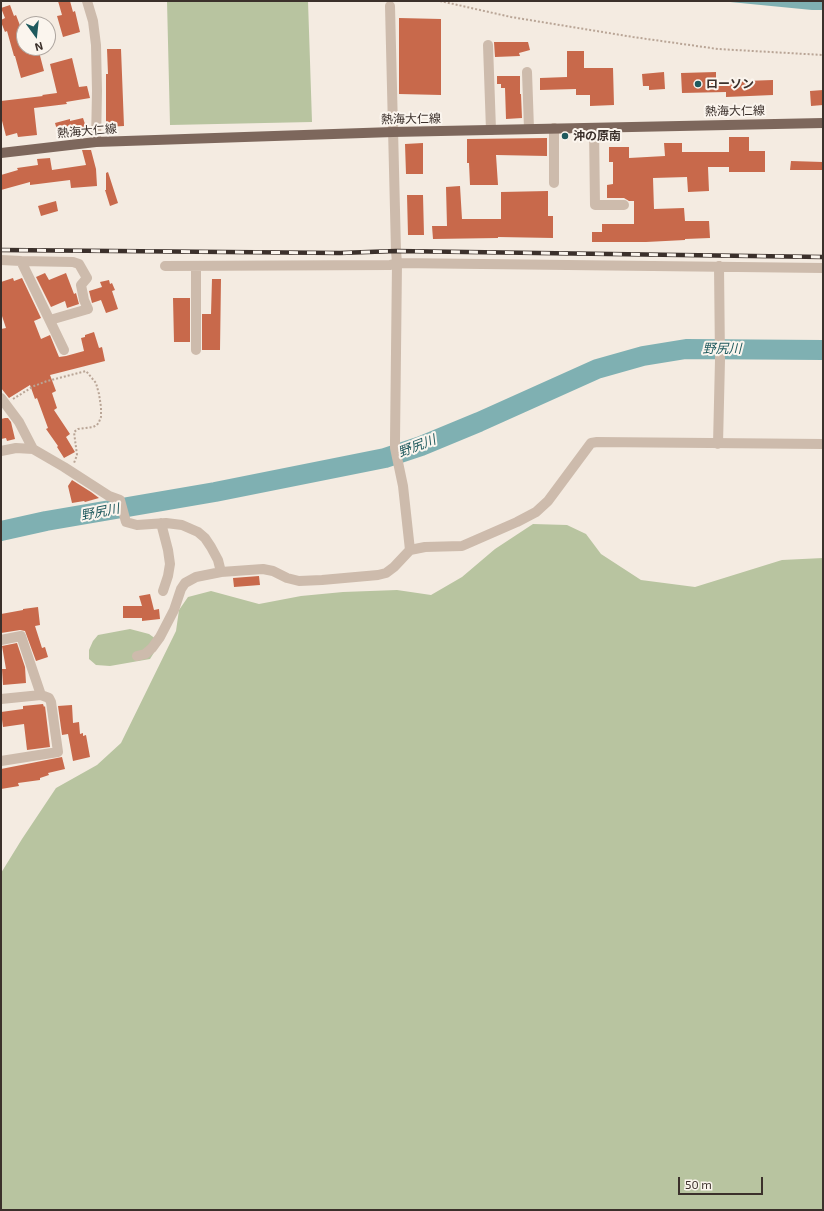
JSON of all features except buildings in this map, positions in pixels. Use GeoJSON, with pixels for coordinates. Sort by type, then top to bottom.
{"type":"FeatureCollection","features":[{"type":"Feature","properties":{"kind":"main road","name":"熱海大仁線"},"geometry":{"type":"LineString","coordinates":[[1,153],[96,142],[393,132],[823,123]]}},
{"type":"Feature","properties":{"kind":"street"},"geometry":{"type":"LineString","coordinates":[[87,1],[93,21],[96,45],[96,142]]}},
{"type":"Feature","properties":{"kind":"street"},"geometry":{"type":"LineString","coordinates":[[390,6],[397,263],[395,448],[403,486],[410,550]]}},
{"type":"Feature","properties":{"kind":"street"},"geometry":{"type":"LineString","coordinates":[[488,46],[491,130]]}},
{"type":"Feature","properties":{"kind":"street"},"geometry":{"type":"LineString","coordinates":[[527,72],[529,129]]}},
{"type":"Feature","properties":{"kind":"street"},"geometry":{"type":"LineString","coordinates":[[554,128],[554,183]]}},
{"type":"Feature","properties":{"kind":"street"},"geometry":{"type":"LineString","coordinates":[[594,128],[596,205],[624,205]]}},
{"type":"Feature","properties":{"kind":"street"},"geometry":{"type":"LineString","coordinates":[[1,260],[73,262],[78,264],[87,278],[81,285],[84,300],[88,309],[50,320]]}},
{"type":"Feature","properties":{"kind":"street"},"geometry":{"type":"LineString","coordinates":[[21,261],[64,350]]}},
{"type":"Feature","properties":{"kind":"street"},"geometry":{"type":"LineString","coordinates":[[165,266],[390,265],[397,263],[823,268]]}},
{"type":"Feature","properties":{"kind":"street"},"geometry":{"type":"LineString","coordinates":[[196,266],[196,350]]}},
{"type":"Feature","properties":{"kind":"street"},"geometry":{"type":"LineString","coordinates":[[718,444],[720,360],[719,266]]}},
{"type":"Feature","properties":{"kind":"street"},"geometry":{"type":"LineString","coordinates":[[4,402],[19,422],[33,449]]}},
{"type":"Feature","properties":{"kind":"street"},"geometry":{"type":"LineString","coordinates":[[137,656],[145,654],[152,648],[160,637],[174,610],[185,583],[196,577],[221,572],[263,569],[273,571],[287,578],[299,581],[378,575],[386,573],[394,567],[410,550],[425,547],[462,546],[536,512],[548,500],[591,442],[823,444]]}},
{"type":"Feature","properties":{"kind":"street"},"geometry":{"type":"LineString","coordinates":[[1,451],[16,448],[33,449],[69,469],[109,496],[120,500],[126,522],[137,525],[161,523],[182,525],[198,532],[205,538],[211,547],[218,560],[221,572]]}},
{"type":"Feature","properties":{"kind":"street"},"geometry":{"type":"LineString","coordinates":[[161,523],[170,564],[163,591]]}},
{"type":"Feature","properties":{"kind":"street"},"geometry":{"type":"LineString","coordinates":[[1,640],[21,636],[41,695]]}},
{"type":"Feature","properties":{"kind":"street"},"geometry":{"type":"LineString","coordinates":[[1,699],[41,695],[49,698],[51,702],[58,752],[1,762]]}},
{"type":"Feature","properties":{"kind":"path"},"geometry":{"type":"LineString","coordinates":[[440,1],[511,17],[718,49],[823,55]]}},
{"type":"Feature","properties":{"kind":"path"},"geometry":{"type":"LineString","coordinates":[[4,402],[13,400],[34,386],[86,371],[96,383],[101,407],[101,417],[97,425],[78,429],[74,432],[77,455],[75,462],[69,469]]}},
{"type":"Feature","properties":{"kind":"green space"},"geometry":{"type":"Polygon","coordinates":[[[167,1],[308,1],[312,122],[170,125],[167,1]]]}},
{"type":"Feature","properties":{"kind":"green space"},"geometry":{"type":"Polygon","coordinates":[[[533,524],[567,525],[586,534],[601,554],[641,580],[695,587],[782,560],[823,558],[823,1210],[1,1210],[1,873],[56,788],[97,765],[121,743],[176,631],[179,610],[188,597],[211,591],[259,604],[301,596],[343,592],[397,590],[431,595],[462,577],[495,549],[533,524]]]}},
{"type":"Feature","properties":{"kind":"green space"},"geometry":{"type":"Polygon","coordinates":[[[130,629],[149,634],[156,639],[155,651],[150,659],[110,666],[96,665],[89,659],[89,650],[93,641],[98,635],[130,629]]]}},
{"type":"Feature","properties":{"kind":"water"},"geometry":{"type":"Polygon","coordinates":[[[720,1],[823,1],[823,10],[812,10],[720,1]]]}},
{"type":"Feature","properties":{"kind":"waterway","name":"野尻川"},"geometry":{"type":"LineString","coordinates":[[1,531],[46,521],[215,492],[385,458],[421,446],[479,422],[597,369],[643,356],[686,349],[823,350]]}},
{"type":"Feature","properties":{"kind":"railway"},"geometry":{"type":"LineString","coordinates":[[1,250],[340,253],[396,251],[823,257]]}},
{"type":"Feature","properties":{"kind":"place","name":"ローソン"},"geometry":{"type":"Point","coordinates":[698,84]}},
{"type":"Feature","properties":{"kind":"place","name":"沖の原南"},"geometry":{"type":"Point","coordinates":[565,136]}}]}
